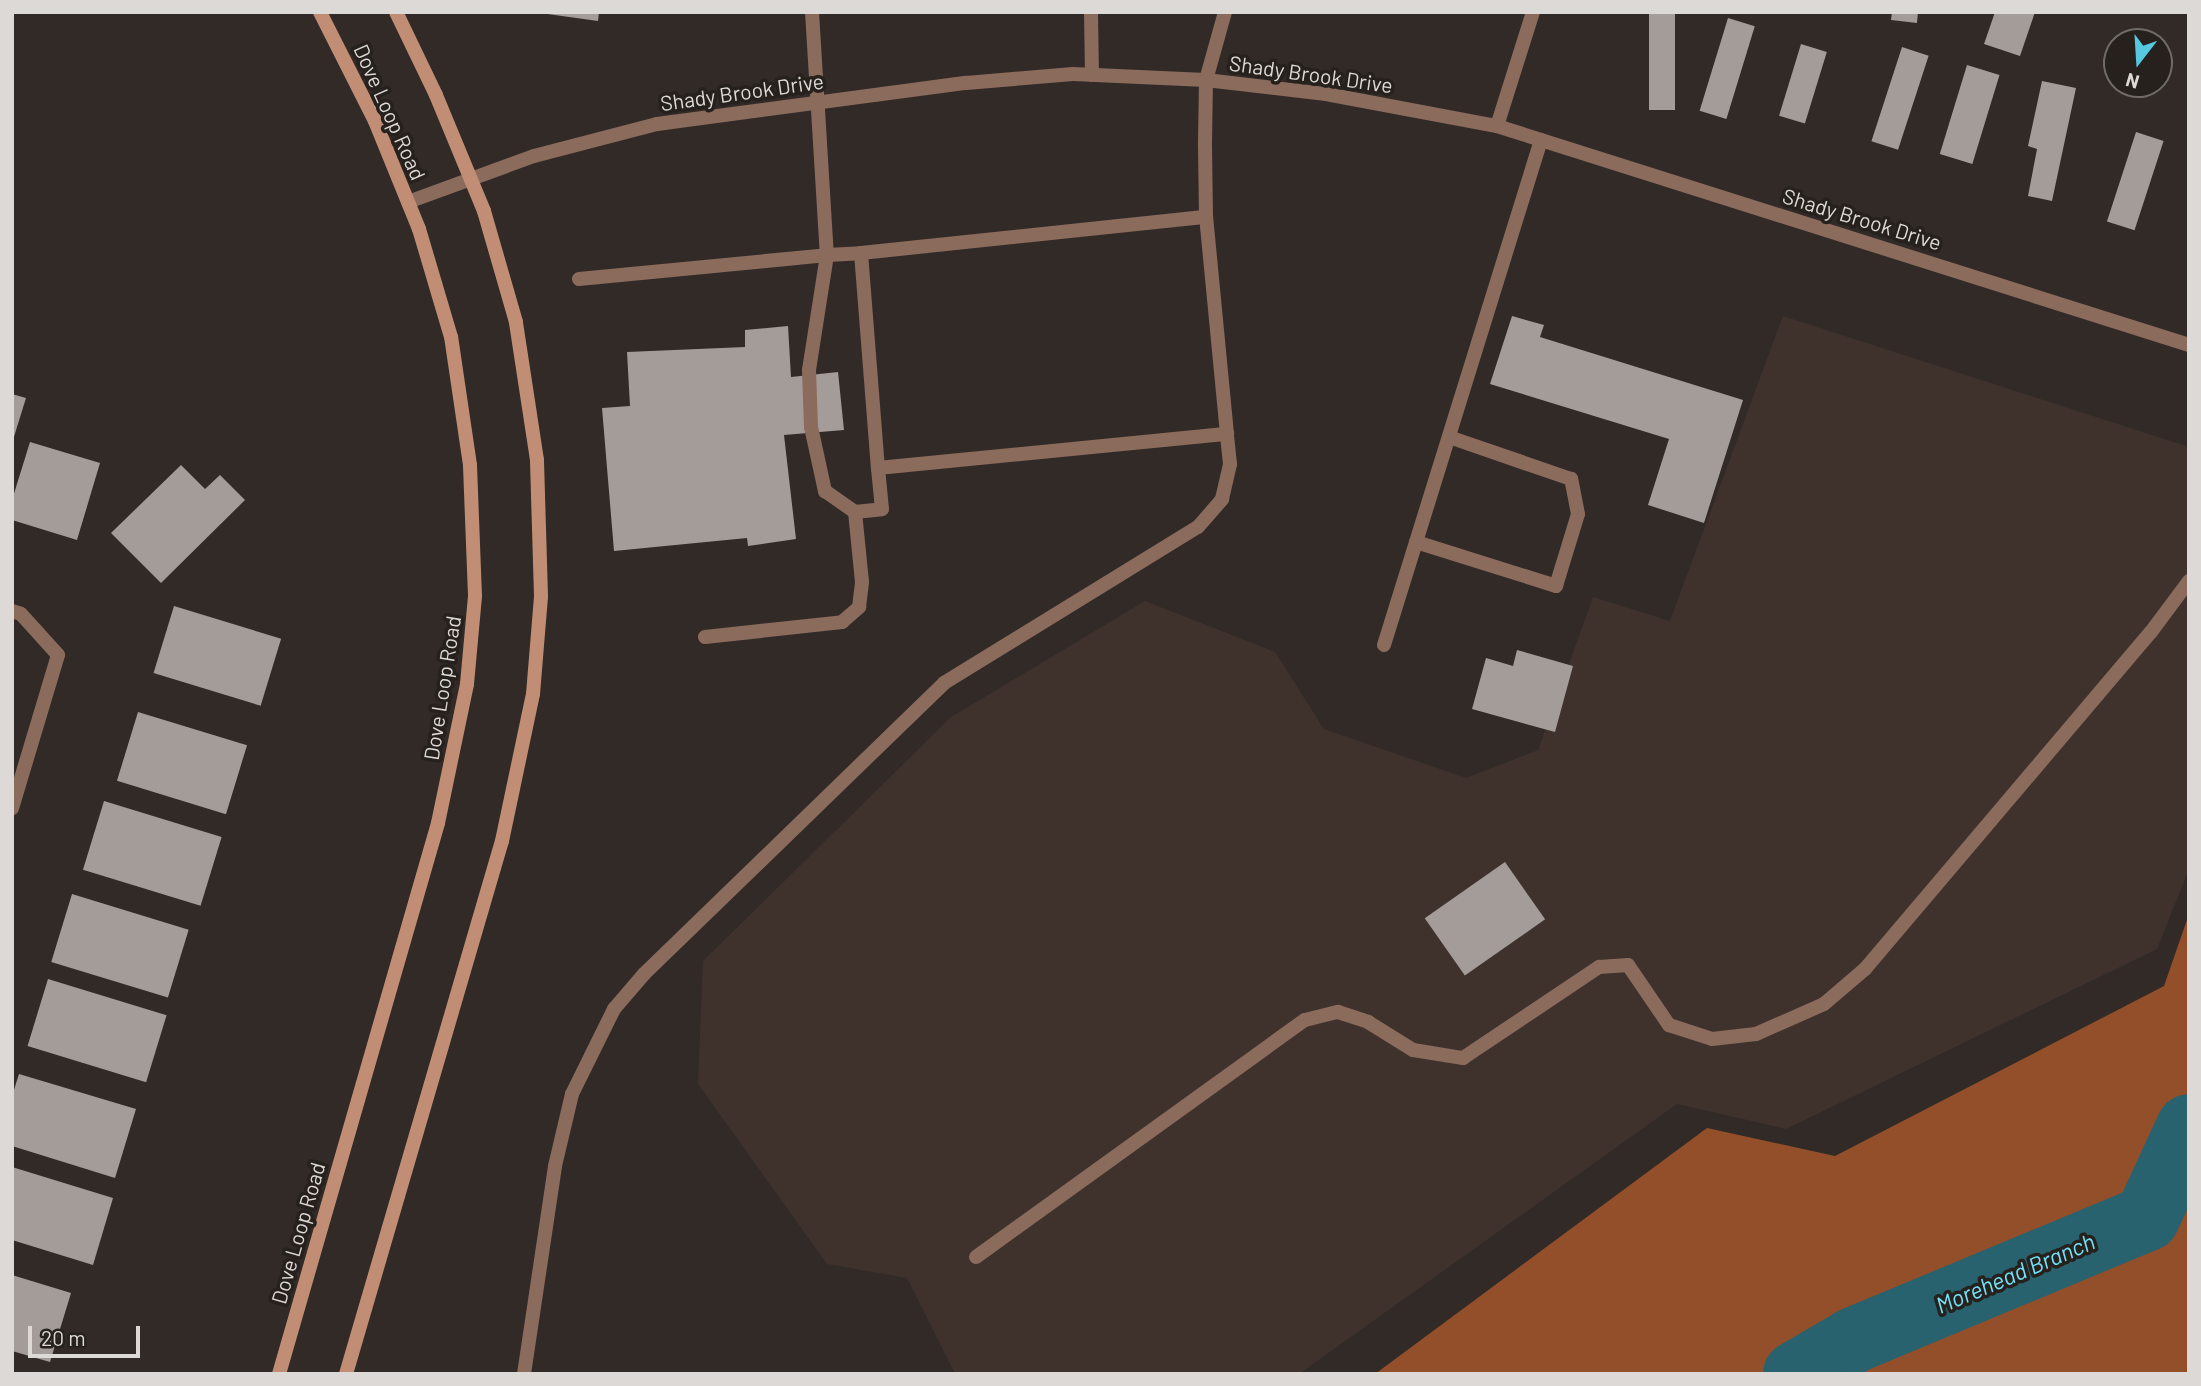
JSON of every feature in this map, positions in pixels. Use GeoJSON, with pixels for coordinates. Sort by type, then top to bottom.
{"type":"FeatureCollection","features":[{"type":"Feature","properties":{"kind":"main road","name":"Dove Loop Road"},"geometry":{"type":"LineString","coordinates":[[279,1374],[438,823],[455,752],[473,633],[474,531],[459,383],[439,293],[408,202],[374,121],[320,12]]}},
{"type":"Feature","properties":{"kind":"main road"},"geometry":{"type":"LineString","coordinates":[[346,1374],[502,841],[522,754],[538,649],[540,527],[526,373],[516,322],[471,180],[396,12]]}},
{"type":"Feature","properties":{"kind":"street"},"geometry":{"type":"LineString","coordinates":[[812,12],[815,103],[827,255],[808,370],[811,427],[825,491],[855,512],[882,509],[861,253]]}},
{"type":"Feature","properties":{"kind":"street"},"geometry":{"type":"LineString","coordinates":[[1091,12],[1092,75]]}},
{"type":"Feature","properties":{"kind":"street"},"geometry":{"type":"LineString","coordinates":[[524,1374],[555,1166],[572,1094],[614,1009],[644,974],[944,682],[1198,527],[1222,499],[1230,464],[1206,217],[1206,80],[1226,12]]}},
{"type":"Feature","properties":{"kind":"street"},"geometry":{"type":"LineString","coordinates":[[1497,126],[1533,12]]}},
{"type":"Feature","properties":{"kind":"street","name":"Shady Brook Drive"},"geometry":{"type":"LineString","coordinates":[[408,202],[534,156],[657,124],[966,83],[1092,75],[1206,80],[1326,94],[1497,126],[2189,345]]}},
{"type":"Feature","properties":{"kind":"street"},"geometry":{"type":"LineString","coordinates":[[1384,645],[1541,140]]}},
{"type":"Feature","properties":{"kind":"street"},"geometry":{"type":"LineString","coordinates":[[579,279],[1206,217]]}},
{"type":"Feature","properties":{"kind":"street"},"geometry":{"type":"LineString","coordinates":[[878,468],[1227,434]]}},
{"type":"Feature","properties":{"kind":"street"},"geometry":{"type":"LineString","coordinates":[[1416,542],[1556,586],[1578,514],[1571,479],[1449,437]]}},
{"type":"Feature","properties":{"kind":"street"},"geometry":{"type":"LineString","coordinates":[[705,637],[842,622],[859,607],[862,582],[855,512]]}},
{"type":"Feature","properties":{"kind":"street"},"geometry":{"type":"LineString","coordinates":[[976,1257],[1305,1020],[1338,1012],[1368,1022],[1413,1050],[1463,1058],[1599,967],[1628,965],[1669,1025],[1712,1040],[1756,1034],[1824,1004],[1865,969],[2151,632],[2189,581]]}},
{"type":"Feature","properties":{"kind":"street"},"geometry":{"type":"LineString","coordinates":[[12,611],[58,655],[12,808]]}},
{"type":"Feature","properties":{"kind":"shaded area"},"geometry":{"type":"Polygon","coordinates":[[[1783,316],[2189,447],[2189,869],[2157,949],[1786,1129],[1677,1104],[1299,1374],[955,1374],[907,1278],[827,1264],[698,1084],[703,961],[951,717],[1145,601],[1275,652],[1324,729],[1466,778],[1538,750],[1593,597],[1670,621],[1783,316]]]}},
{"type":"Feature","properties":{"kind":"shaded area"},"geometry":{"type":"Polygon","coordinates":[[[2189,914],[2189,1374],[1375,1374],[1707,1128],[1835,1156],[2164,986],[2189,914]]]}},
{"type":"Feature","properties":{"kind":"building"},"geometry":{"type":"Polygon","coordinates":[[[533,12],[599,12],[598,21],[533,12]]]}},
{"type":"Feature","properties":{"kind":"building"},"geometry":{"type":"Polygon","coordinates":[[[1649,12],[1675,12],[1675,110],[1649,110],[1649,12]]]}},
{"type":"Feature","properties":{"kind":"building"},"geometry":{"type":"Polygon","coordinates":[[[1892,12],[1918,12],[1917,23],[1891,20],[1892,12]]]}},
{"type":"Feature","properties":{"kind":"building"},"geometry":{"type":"Polygon","coordinates":[[[1995,12],[2035,12],[2020,56],[1984,44],[1995,12]]]}},
{"type":"Feature","properties":{"kind":"building"},"geometry":{"type":"Polygon","coordinates":[[[1728,18],[1755,26],[1726,119],[1700,111],[1728,18]]]}},
{"type":"Feature","properties":{"kind":"building"},"geometry":{"type":"Polygon","coordinates":[[[1801,44],[1827,52],[1805,124],[1779,116],[1801,44]]]}},
{"type":"Feature","properties":{"kind":"building"},"geometry":{"type":"Polygon","coordinates":[[[1902,47],[1929,56],[1898,150],[1871,141],[1902,47]]]}},
{"type":"Feature","properties":{"kind":"building"},"geometry":{"type":"Polygon","coordinates":[[[1967,65],[2000,75],[1972,164],[1940,154],[1967,65]]]}},
{"type":"Feature","properties":{"kind":"building"},"geometry":{"type":"Polygon","coordinates":[[[2042,81],[2076,88],[2052,201],[2028,196],[2037,149],[2028,146],[2042,81]]]}},
{"type":"Feature","properties":{"kind":"building"},"geometry":{"type":"Polygon","coordinates":[[[2136,132],[2164,141],[2135,230],[2107,221],[2136,132]]]}},
{"type":"Feature","properties":{"kind":"building"},"geometry":{"type":"Polygon","coordinates":[[[1512,316],[1544,325],[1540,337],[1743,400],[1704,523],[1648,505],[1669,439],[1490,384],[1512,316]]]}},
{"type":"Feature","properties":{"kind":"building"},"geometry":{"type":"Polygon","coordinates":[[[788,326],[791,377],[838,372],[844,430],[784,435],[796,539],[748,546],[747,538],[614,551],[602,408],[630,406],[627,352],[745,347],[745,330],[788,326]]]}},
{"type":"Feature","properties":{"kind":"building"},"geometry":{"type":"Polygon","coordinates":[[[12,394],[26,398],[13,440],[12,440],[12,394]]]}},
{"type":"Feature","properties":{"kind":"building"},"geometry":{"type":"Polygon","coordinates":[[[30,442],[100,463],[77,540],[12,520],[12,500],[30,442]]]}},
{"type":"Feature","properties":{"kind":"building"},"geometry":{"type":"Polygon","coordinates":[[[181,465],[205,489],[220,475],[245,500],[161,583],[111,533],[181,465]]]}},
{"type":"Feature","properties":{"kind":"building"},"geometry":{"type":"Polygon","coordinates":[[[174,606],[281,639],[261,706],[154,673],[174,606]]]}},
{"type":"Feature","properties":{"kind":"building"},"geometry":{"type":"Polygon","coordinates":[[[1517,650],[1573,666],[1555,732],[1472,709],[1486,658],[1513,666],[1517,650]]]}},
{"type":"Feature","properties":{"kind":"building"},"geometry":{"type":"Polygon","coordinates":[[[138,712],[247,745],[226,814],[117,781],[138,712]]]}},
{"type":"Feature","properties":{"kind":"building"},"geometry":{"type":"Polygon","coordinates":[[[104,801],[222,837],[201,906],[83,870],[104,801]]]}},
{"type":"Feature","properties":{"kind":"building"},"geometry":{"type":"Polygon","coordinates":[[[1505,862],[1545,919],[1465,976],[1425,918],[1505,862]]]}},
{"type":"Feature","properties":{"kind":"building"},"geometry":{"type":"Polygon","coordinates":[[[72,894],[189,930],[168,998],[51,962],[72,894]]]}},
{"type":"Feature","properties":{"kind":"building"},"geometry":{"type":"Polygon","coordinates":[[[48,979],[167,1015],[146,1082],[28,1046],[48,979]]]}},
{"type":"Feature","properties":{"kind":"building"},"geometry":{"type":"Polygon","coordinates":[[[19,1074],[136,1109],[115,1178],[12,1146],[12,1096],[19,1074]]]}},
{"type":"Feature","properties":{"kind":"building"},"geometry":{"type":"Polygon","coordinates":[[[12,1167],[113,1198],[93,1265],[12,1240],[12,1167]]]}},
{"type":"Feature","properties":{"kind":"building"},"geometry":{"type":"Polygon","coordinates":[[[12,1275],[71,1293],[50,1362],[12,1351],[12,1275]]]}},
{"type":"Feature","properties":{"kind":"waterway","name":"Morehead Branch"},"geometry":{"type":"LineString","coordinates":[[1796,1374],[1854,1340],[2147,1218],[2189,1127]]}}]}
